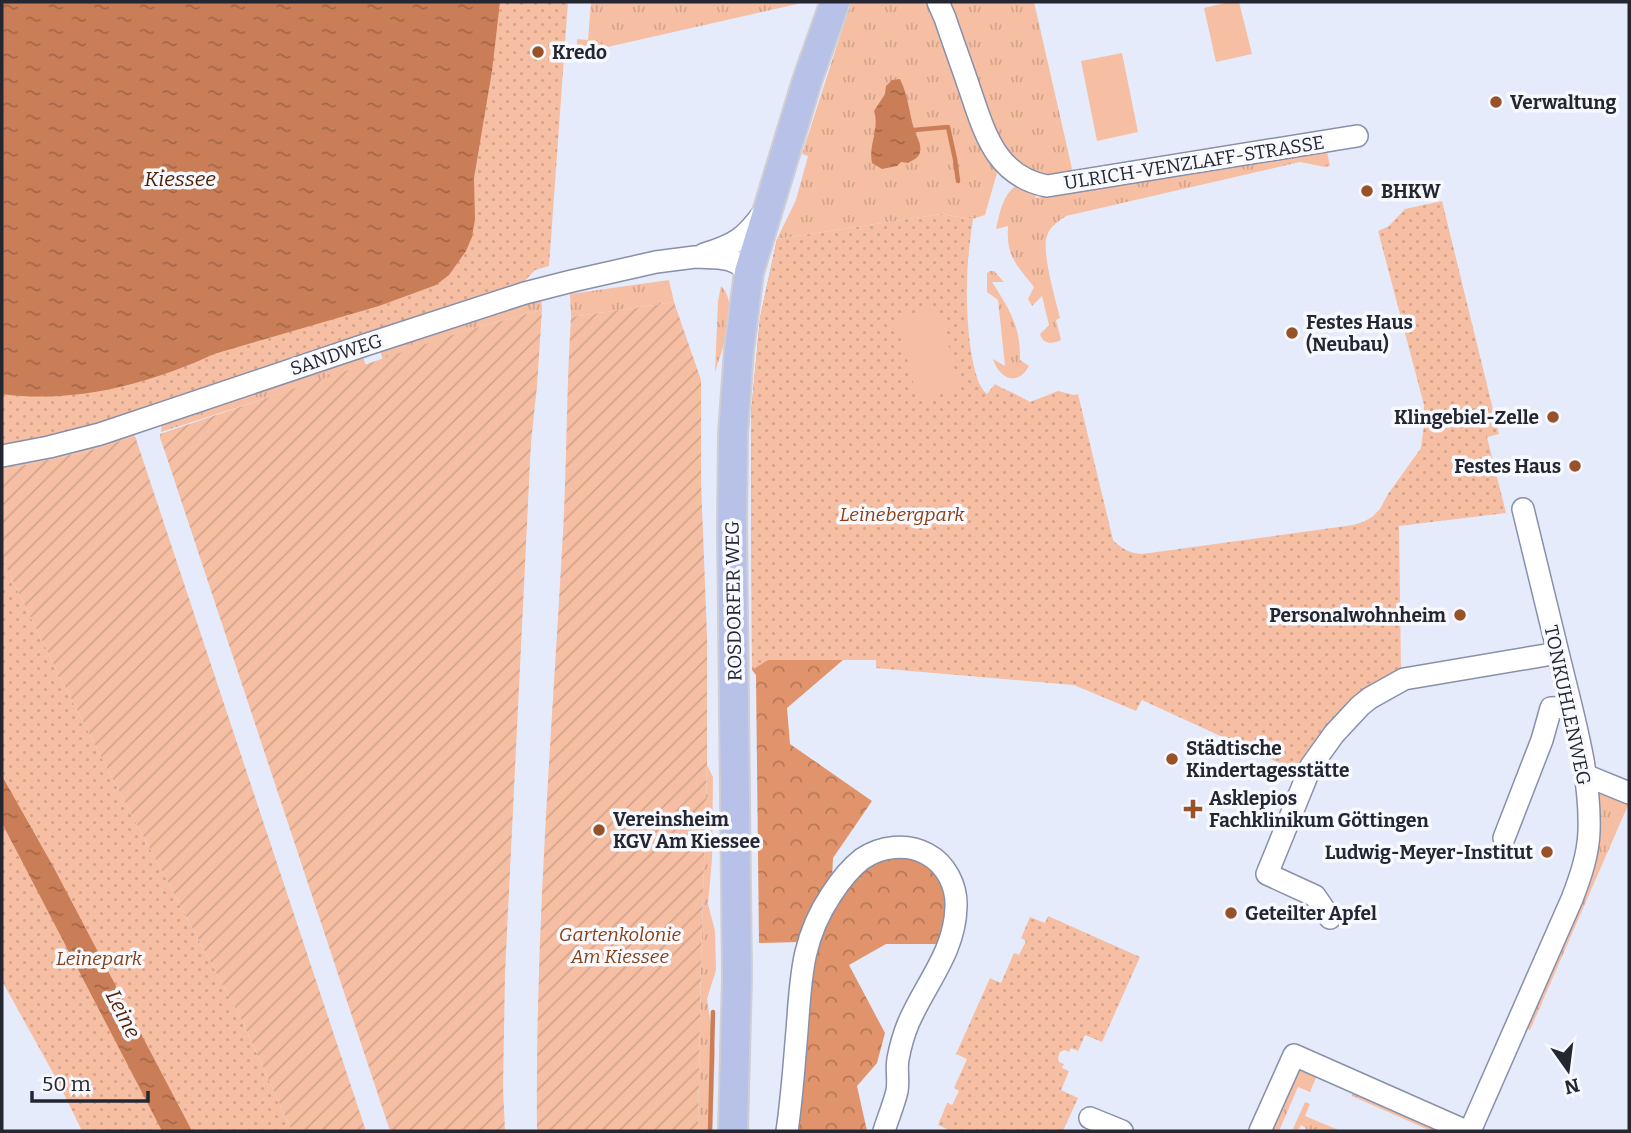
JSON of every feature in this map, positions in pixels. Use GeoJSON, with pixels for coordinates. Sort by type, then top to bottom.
{"type":"FeatureCollection","features":[{"type":"Feature","properties":{"kind":"main road","name":"ROSDORFER WEG"},"geometry":{"type":"LineString","coordinates":[[807,81],[827,2]]}},
{"type":"Feature","properties":{"kind":"main road","name":"ROSDORFER WEG"},"geometry":{"type":"LineString","coordinates":[[733,1131],[737,977],[732,527],[733,433],[739,350],[749,272],[807,81],[835,2]]}},
{"type":"Feature","properties":{"kind":"street","name":"ULRICH-VENZLAFF-STRASSE"},"geometry":{"type":"LineString","coordinates":[[938,2],[988,140],[1011,170],[1036,183],[1047,186],[1357,136]]}},
{"type":"Feature","properties":{"kind":"street"},"geometry":{"type":"LineString","coordinates":[[695,257],[738,241],[754,226],[769,204]]}},
{"type":"Feature","properties":{"kind":"street","name":"SANDWEG"},"geometry":{"type":"LineString","coordinates":[[2,456],[100,434],[531,291],[695,257],[730,260],[749,272]]}},
{"type":"Feature","properties":{"kind":"street","name":"SANDWEG"},"geometry":{"type":"LineString","coordinates":[[673,260],[728,271],[749,272]]}},
{"type":"Feature","properties":{"kind":"street","name":"TONKUHLENWEG"},"geometry":{"type":"LineString","coordinates":[[1468,1131],[1572,899],[1586,855],[1589,833],[1585,775],[1571,706],[1523,509]]}},
{"type":"Feature","properties":{"kind":"street"},"geometry":{"type":"LineString","coordinates":[[1330,918],[1315,895],[1267,874],[1311,766],[1334,734],[1370,698],[1404,679],[1558,653]]}},
{"type":"Feature","properties":{"kind":"street"},"geometry":{"type":"LineString","coordinates":[[1504,838],[1542,740],[1551,708],[1571,706]]}},
{"type":"Feature","properties":{"kind":"street"},"geometry":{"type":"LineString","coordinates":[[1585,775],[1629,793]]}},
{"type":"Feature","properties":{"kind":"street"},"geometry":{"type":"LineString","coordinates":[[787,1131],[801,969],[808,938],[819,912],[842,878],[869,855],[891,847],[928,854],[944,868],[955,890],[956,907],[953,933],[947,950],[908,1024],[898,1060],[897,1090],[884,1131]]}},
{"type":"Feature","properties":{"kind":"street"},"geometry":{"type":"LineString","coordinates":[[1259,1131],[1294,1055],[1468,1131]]}},
{"type":"Feature","properties":{"kind":"street"},"geometry":{"type":"LineString","coordinates":[[1090,1118],[1122,1131]]}},
{"type":"Feature","properties":{"kind":"green space","name":"Kiessee"},"geometry":{"type":"Polygon","coordinates":[[[2,2],[568,2],[549,266],[535,270],[518,288],[98,427],[2,448],[2,2]]]}},
{"type":"Feature","properties":{"kind":"green space"},"geometry":{"type":"Polygon","coordinates":[[[591,2],[806,2],[581,53],[577,51],[577,39],[588,40],[591,2]]]}},
{"type":"Feature","properties":{"kind":"green space"},"geometry":{"type":"Polygon","coordinates":[[[851,2],[925,2],[935,15],[997,173],[985,215],[973,219],[941,214],[777,239],[796,200],[808,156],[802,154],[851,2]]]}},
{"type":"Feature","properties":{"kind":"green space"},"geometry":{"type":"Polygon","coordinates":[[[948,2],[1034,2],[1073,173],[1053,175],[1016,162],[995,136],[948,2]]]}},
{"type":"Feature","properties":{"kind":"green space"},"geometry":{"type":"Polygon","coordinates":[[[1239,2],[1252,54],[1216,62],[1204,8],[1239,2]]]}},
{"type":"Feature","properties":{"kind":"green space"},"geometry":{"type":"Polygon","coordinates":[[[1122,53],[1138,132],[1097,141],[1081,61],[1122,53]]]}},
{"type":"Feature","properties":{"kind":"green space"},"geometry":{"type":"Polygon","coordinates":[[[1327,152],[1330,166],[1300,162],[1066,216],[1050,229],[1046,243],[1050,276],[1060,318],[1056,320],[1061,340],[1049,343],[1041,338],[1040,334],[1049,325],[1042,296],[1032,306],[1028,299],[1034,287],[1017,266],[1011,252],[1008,226],[996,229],[1005,199],[1017,185],[1034,188],[1036,198],[1327,152]]]}},
{"type":"Feature","properties":{"kind":"green space","name":"Leinebergpark"},"geometry":{"type":"Polygon","coordinates":[[[1442,201],[1499,434],[1487,437],[1506,513],[1399,526],[1401,671],[1301,773],[1142,700],[1136,711],[1074,685],[876,668],[876,660],[768,660],[752,670],[751,413],[760,318],[777,239],[941,214],[973,219],[967,309],[972,360],[981,386],[987,394],[995,384],[1030,402],[1058,391],[1078,394],[1113,540],[1126,550],[1142,554],[1353,525],[1372,517],[1380,509],[1421,448],[1424,405],[1378,231],[1389,226],[1405,209],[1442,201]]]}},
{"type":"Feature","properties":{"kind":"green space"},"geometry":{"type":"Polygon","coordinates":[[[777,239],[877,660],[843,660],[787,708],[790,744],[872,801],[833,858],[832,879],[799,942],[759,943],[756,675],[752,670],[751,413],[760,318],[777,239]]]}},
{"type":"Feature","properties":{"kind":"green space"},"geometry":{"type":"Polygon","coordinates":[[[994,271],[1004,282],[992,282],[1016,327],[1020,360],[1029,366],[1020,377],[1004,376],[993,359],[1005,366],[998,300],[987,292],[987,273],[994,271]]]}},
{"type":"Feature","properties":{"kind":"green space"},"geometry":{"type":"Polygon","coordinates":[[[669,280],[674,302],[571,317],[570,294],[669,280]]]}},
{"type":"Feature","properties":{"kind":"green space"},"geometry":{"type":"Polygon","coordinates":[[[721,286],[727,294],[729,316],[715,373],[718,301],[721,286]]]}},
{"type":"Feature","properties":{"kind":"green space"},"geometry":{"type":"Polygon","coordinates":[[[541,296],[542,310],[464,331],[383,360],[379,347],[541,296]]]}},
{"type":"Feature","properties":{"kind":"green space","name":"Gartenkolonie Am Kiessee"},"geometry":{"type":"Polygon","coordinates":[[[674,302],[701,380],[707,765],[698,1131],[537,1131],[541,913],[564,521],[571,317],[674,302]]]}},
{"type":"Feature","properties":{"kind":"green space"},"geometry":{"type":"Polygon","coordinates":[[[938,306],[960,388],[918,400],[896,318],[938,306]]]}},
{"type":"Feature","properties":{"kind":"green space"},"geometry":{"type":"Polygon","coordinates":[[[542,310],[531,442],[505,973],[505,1131],[390,1131],[160,434],[464,331],[542,310]]]}},
{"type":"Feature","properties":{"kind":"green space"},"geometry":{"type":"Polygon","coordinates":[[[362,353],[366,366],[161,432],[162,421],[362,353]]]}},
{"type":"Feature","properties":{"kind":"green space"},"geometry":{"type":"Polygon","coordinates":[[[133,431],[135,436],[88,451],[2,470],[2,463],[133,431]]]}},
{"type":"Feature","properties":{"kind":"green space"},"geometry":{"type":"Polygon","coordinates":[[[135,436],[366,1131],[292,1131],[242,1021],[110,774],[2,559],[2,470],[88,451],[135,436]]]}},
{"type":"Feature","properties":{"kind":"green space","name":"Leinepark"},"geometry":{"type":"Polygon","coordinates":[[[2,559],[110,774],[242,1021],[292,1131],[82,1131],[2,981],[2,559]]]}},
{"type":"Feature","properties":{"kind":"green space"},"geometry":{"type":"Polygon","coordinates":[[[707,765],[713,777],[712,859],[708,904],[715,931],[716,970],[707,999],[715,1052],[712,1131],[698,1131],[701,960],[707,765]]]}},
{"type":"Feature","properties":{"kind":"green space"},"geometry":{"type":"Polygon","coordinates":[[[1596,786],[1629,803],[1530,1030],[1524,1028],[1596,786]]]}},
{"type":"Feature","properties":{"kind":"green space"},"geometry":{"type":"Polygon","coordinates":[[[888,855],[918,857],[941,877],[950,907],[941,944],[886,944],[849,965],[885,1033],[877,1063],[857,1086],[867,1131],[794,1131],[810,968],[833,904],[859,870],[888,855]]]}},
{"type":"Feature","properties":{"kind":"green space"},"geometry":{"type":"Polygon","coordinates":[[[1048,916],[1140,957],[1102,1042],[1085,1035],[1078,1051],[1071,1048],[1069,1052],[1060,1052],[1059,1062],[1064,1064],[1062,1068],[1069,1071],[1061,1090],[1078,1098],[1063,1131],[951,1131],[938,1125],[947,1103],[952,1105],[959,1091],[954,1088],[967,1059],[956,1054],[990,978],[1001,983],[1014,953],[1019,955],[1026,941],[1021,938],[1030,917],[1045,923],[1048,916]]]}},
{"type":"Feature","properties":{"kind":"green space"},"geometry":{"type":"Polygon","coordinates":[[[1300,1067],[1318,1073],[1310,1092],[1298,1087],[1279,1131],[1267,1131],[1294,1071],[1300,1067]]]}},
{"type":"Feature","properties":{"kind":"green space"},"geometry":{"type":"Polygon","coordinates":[[[1355,1089],[1451,1131],[1431,1131],[1352,1096],[1355,1089]]]}},
{"type":"Feature","properties":{"kind":"green space"},"geometry":{"type":"Polygon","coordinates":[[[1305,1102],[1310,1104],[1305,1116],[1341,1131],[1304,1131],[1306,1128],[1301,1125],[1298,1131],[1292,1131],[1305,1102]]]}},
{"type":"Feature","properties":{"kind":"water","name":"Kiessee"},"geometry":{"type":"Polygon","coordinates":[[[2,2],[500,2],[492,71],[474,178],[475,219],[466,251],[449,275],[436,285],[379,306],[214,354],[164,374],[83,394],[2,394],[2,2]]]}},
{"type":"Feature","properties":{"kind":"water"},"geometry":{"type":"Polygon","coordinates":[[[900,79],[920,143],[920,152],[908,163],[901,162],[897,166],[882,169],[872,163],[871,156],[876,124],[874,111],[885,94],[886,86],[892,80],[900,79]]]}},
{"type":"Feature","properties":{"kind":"water","name":"Leine"},"geometry":{"type":"Polygon","coordinates":[[[2,776],[54,868],[192,1131],[162,1131],[2,823],[2,776]]]}},
{"type":"Feature","properties":{"kind":"waterway"},"geometry":{"type":"LineString","coordinates":[[914,130],[948,127],[958,181]]}},
{"type":"Feature","properties":{"kind":"waterway"},"geometry":{"type":"LineString","coordinates":[[710,1131],[713,1012]]}},
{"type":"Feature","properties":{"kind":"place","name":"Kredo"},"geometry":{"type":"Point","coordinates":[538,52]}},
{"type":"Feature","properties":{"kind":"place","name":"Verwaltung"},"geometry":{"type":"Point","coordinates":[1496,102]}},
{"type":"Feature","properties":{"kind":"place","name":"BHKW"},"geometry":{"type":"Point","coordinates":[1367,191]}},
{"type":"Feature","properties":{"kind":"place","name":"Festes Haus (Neubau)"},"geometry":{"type":"Point","coordinates":[1292,333]}},
{"type":"Feature","properties":{"kind":"place","name":"Klingebiel-Zelle"},"geometry":{"type":"Point","coordinates":[1553,417]}},
{"type":"Feature","properties":{"kind":"place","name":"Festes Haus"},"geometry":{"type":"Point","coordinates":[1575,466]}},
{"type":"Feature","properties":{"kind":"place","name":"Personalwohnheim"},"geometry":{"type":"Point","coordinates":[1460,615]}},
{"type":"Feature","properties":{"kind":"place","name":"Städtische Kindertagesstätte"},"geometry":{"type":"Point","coordinates":[1172,759]}},
{"type":"Feature","properties":{"kind":"place","name":"Asklepios Fachklinikum Göttingen"},"geometry":{"type":"Point","coordinates":[1193,809]}},
{"type":"Feature","properties":{"kind":"place","name":"Vereinsheim KGV Am Kiessee"},"geometry":{"type":"Point","coordinates":[599,830]}},
{"type":"Feature","properties":{"kind":"place","name":"Ludwig-Meyer-Institut"},"geometry":{"type":"Point","coordinates":[1547,852]}},
{"type":"Feature","properties":{"kind":"place","name":"Geteilter Apfel"},"geometry":{"type":"Point","coordinates":[1231,913]}}]}
